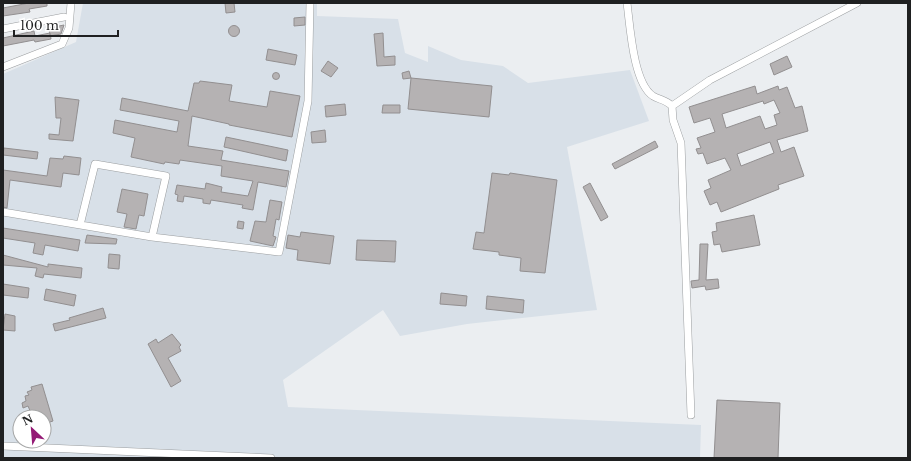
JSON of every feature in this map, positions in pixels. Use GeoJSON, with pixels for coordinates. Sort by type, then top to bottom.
{"type":"FeatureCollection","features":[{"type":"Feature","properties":{"kind":"street"},"geometry":{"type":"LineString","coordinates":[[3,67],[62,44],[69,28],[71,3]]}},
{"type":"Feature","properties":{"kind":"street"},"geometry":{"type":"LineString","coordinates":[[3,212],[152,237],[279,252],[308,101],[310,3]]}},
{"type":"Feature","properties":{"kind":"street"},"geometry":{"type":"LineString","coordinates":[[627,3],[634,59],[641,80],[652,96],[667,101],[672,106],[674,120],[681,143],[691,415]]}},
{"type":"Feature","properties":{"kind":"street"},"geometry":{"type":"LineString","coordinates":[[672,106],[710,80],[857,3]]}},
{"type":"Feature","properties":{"kind":"street"},"geometry":{"type":"LineString","coordinates":[[3,29],[64,17]]}},
{"type":"Feature","properties":{"kind":"street"},"geometry":{"type":"LineString","coordinates":[[80,225],[95,164],[166,176],[152,237]]}},
{"type":"Feature","properties":{"kind":"street"},"geometry":{"type":"LineString","coordinates":[[3,446],[271,458]]}},
{"type":"Feature","properties":{"kind":"shaded area"},"geometry":{"type":"Polygon","coordinates":[[[83,3],[317,3],[317,16],[398,19],[405,53],[428,62],[428,46],[461,60],[503,66],[528,83],[630,70],[649,121],[567,147],[597,310],[467,324],[400,336],[383,310],[283,380],[288,407],[701,425],[700,458],[3,458],[3,74],[76,42],[83,3]]]}},
{"type":"Feature","properties":{"kind":"building"},"geometry":{"type":"Polygon","coordinates":[[[29,3],[47,3],[47,6],[29,9],[30,12],[3,16],[3,8],[29,3]]]}},
{"type":"Feature","properties":{"kind":"building"},"geometry":{"type":"Polygon","coordinates":[[[225,3],[234,3],[235,12],[226,13],[225,3]]]}},
{"type":"Feature","properties":{"kind":"building"},"geometry":{"type":"Polygon","coordinates":[[[305,17],[305,25],[294,26],[294,18],[305,17]]]}},
{"type":"Feature","properties":{"kind":"building"},"geometry":{"type":"Polygon","coordinates":[[[64,25],[61,34],[50,36],[49,28],[64,25]]]}},
{"type":"Feature","properties":{"kind":"building"},"geometry":{"type":"Polygon","coordinates":[[[232,26],[236,26],[238,27],[238,35],[232,36],[229,33],[229,29],[232,26]]]}},
{"type":"Feature","properties":{"kind":"building"},"geometry":{"type":"Polygon","coordinates":[[[34,31],[35,36],[50,33],[51,39],[35,42],[34,40],[3,46],[3,38],[34,31]]]}},
{"type":"Feature","properties":{"kind":"building"},"geometry":{"type":"Polygon","coordinates":[[[383,33],[384,57],[395,56],[395,65],[377,66],[374,34],[383,33]]]}},
{"type":"Feature","properties":{"kind":"building"},"geometry":{"type":"Polygon","coordinates":[[[268,49],[297,55],[295,65],[266,60],[268,49]]]}},
{"type":"Feature","properties":{"kind":"building"},"geometry":{"type":"Polygon","coordinates":[[[787,56],[792,67],[774,75],[770,64],[787,56]]]}},
{"type":"Feature","properties":{"kind":"building"},"geometry":{"type":"Polygon","coordinates":[[[328,61],[338,68],[331,77],[321,71],[328,61]]]}},
{"type":"Feature","properties":{"kind":"building"},"geometry":{"type":"Polygon","coordinates":[[[409,71],[411,78],[403,79],[402,73],[409,71]]]}},
{"type":"Feature","properties":{"kind":"building"},"geometry":{"type":"Polygon","coordinates":[[[276,72],[279,73],[279,79],[276,80],[273,79],[272,76],[273,73],[276,72]]]}},
{"type":"Feature","properties":{"kind":"building"},"geometry":{"type":"Polygon","coordinates":[[[411,78],[492,86],[489,117],[408,109],[411,78]]]}},
{"type":"Feature","properties":{"kind":"building"},"geometry":{"type":"Polygon","coordinates":[[[200,81],[232,85],[229,101],[267,107],[270,91],[300,96],[292,137],[229,125],[192,116],[188,146],[223,151],[221,160],[289,171],[286,187],[258,182],[253,210],[242,208],[243,205],[211,200],[210,204],[203,203],[203,199],[184,196],[183,202],[177,201],[178,195],[175,194],[177,185],[205,189],[206,183],[222,187],[221,192],[248,196],[253,181],[221,176],[222,166],[180,160],[179,164],[165,162],[164,164],[131,157],[135,138],[113,133],[115,120],[177,132],[179,121],[120,110],[122,98],[188,111],[194,83],[199,83],[200,81]]]}},
{"type":"Feature","properties":{"kind":"building"},"geometry":{"type":"Polygon","coordinates":[[[755,86],[757,94],[778,86],[779,90],[787,87],[795,108],[802,106],[808,131],[777,140],[781,152],[794,147],[804,176],[778,185],[779,189],[721,212],[717,202],[710,205],[704,191],[711,188],[708,180],[731,170],[725,158],[707,164],[703,153],[698,154],[696,149],[701,148],[697,138],[715,132],[710,118],[694,123],[689,107],[755,86]],[[774,100],[764,104],[763,101],[722,114],[726,128],[760,116],[765,129],[777,125],[774,115],[780,113],[774,100]],[[770,142],[737,154],[741,166],[774,153],[770,142]]]}},
{"type":"Feature","properties":{"kind":"building"},"geometry":{"type":"Polygon","coordinates":[[[55,97],[79,100],[73,141],[49,139],[49,134],[59,135],[61,118],[56,118],[55,97]]]}},
{"type":"Feature","properties":{"kind":"building"},"geometry":{"type":"Polygon","coordinates":[[[345,104],[346,115],[326,117],[325,106],[345,104]]]}},
{"type":"Feature","properties":{"kind":"building"},"geometry":{"type":"Polygon","coordinates":[[[383,105],[400,105],[400,113],[382,113],[383,105]]]}},
{"type":"Feature","properties":{"kind":"building"},"geometry":{"type":"Polygon","coordinates":[[[325,130],[326,142],[312,143],[311,132],[325,130]]]}},
{"type":"Feature","properties":{"kind":"building"},"geometry":{"type":"Polygon","coordinates":[[[226,137],[288,150],[286,161],[224,147],[226,137]]]}},
{"type":"Feature","properties":{"kind":"building"},"geometry":{"type":"Polygon","coordinates":[[[655,141],[658,147],[615,169],[612,164],[655,141]]]}},
{"type":"Feature","properties":{"kind":"building"},"geometry":{"type":"Polygon","coordinates":[[[4,148],[38,152],[37,159],[3,155],[4,148]]]}},
{"type":"Feature","properties":{"kind":"building"},"geometry":{"type":"Polygon","coordinates":[[[64,156],[81,158],[79,175],[63,173],[61,187],[10,180],[7,208],[3,207],[3,170],[47,176],[50,158],[63,159],[64,156]]]}},
{"type":"Feature","properties":{"kind":"building"},"geometry":{"type":"Polygon","coordinates":[[[492,173],[509,175],[510,173],[557,180],[545,273],[520,271],[521,258],[499,255],[499,252],[473,249],[476,232],[484,233],[492,173]]]}},
{"type":"Feature","properties":{"kind":"building"},"geometry":{"type":"Polygon","coordinates":[[[590,183],[608,217],[601,221],[583,187],[590,183]]]}},
{"type":"Feature","properties":{"kind":"building"},"geometry":{"type":"Polygon","coordinates":[[[122,189],[148,194],[144,216],[139,215],[136,229],[124,227],[127,214],[117,212],[122,189]]]}},
{"type":"Feature","properties":{"kind":"building"},"geometry":{"type":"Polygon","coordinates":[[[270,200],[282,202],[279,220],[276,219],[273,236],[276,237],[273,246],[250,241],[255,221],[266,222],[270,200]]]}},
{"type":"Feature","properties":{"kind":"building"},"geometry":{"type":"Polygon","coordinates":[[[754,215],[760,245],[722,252],[720,244],[714,245],[712,232],[717,231],[716,223],[754,215]]]}},
{"type":"Feature","properties":{"kind":"building"},"geometry":{"type":"Polygon","coordinates":[[[238,221],[244,222],[243,229],[237,228],[238,221]]]}},
{"type":"Feature","properties":{"kind":"building"},"geometry":{"type":"Polygon","coordinates":[[[3,228],[80,240],[78,251],[45,245],[43,255],[33,253],[35,243],[3,238],[3,228]]]}},
{"type":"Feature","properties":{"kind":"building"},"geometry":{"type":"Polygon","coordinates":[[[301,232],[334,236],[330,264],[297,260],[298,250],[286,248],[288,235],[300,237],[301,232]]]}},
{"type":"Feature","properties":{"kind":"building"},"geometry":{"type":"Polygon","coordinates":[[[87,235],[117,239],[116,244],[85,243],[87,235]]]}},
{"type":"Feature","properties":{"kind":"building"},"geometry":{"type":"Polygon","coordinates":[[[357,240],[396,241],[395,262],[356,260],[357,240]]]}},
{"type":"Feature","properties":{"kind":"building"},"geometry":{"type":"Polygon","coordinates":[[[700,244],[708,244],[706,280],[718,279],[719,288],[706,290],[705,286],[692,288],[691,281],[699,280],[700,244]]]}},
{"type":"Feature","properties":{"kind":"building"},"geometry":{"type":"Polygon","coordinates":[[[109,254],[120,255],[119,269],[108,268],[109,254]]]}},
{"type":"Feature","properties":{"kind":"building"},"geometry":{"type":"Polygon","coordinates":[[[3,255],[48,267],[48,264],[82,268],[81,278],[44,274],[43,278],[35,276],[37,268],[3,265],[3,255]]]}},
{"type":"Feature","properties":{"kind":"building"},"geometry":{"type":"Polygon","coordinates":[[[3,284],[29,288],[28,298],[3,295],[3,284]]]}},
{"type":"Feature","properties":{"kind":"building"},"geometry":{"type":"Polygon","coordinates":[[[46,289],[76,295],[74,306],[44,300],[46,289]]]}},
{"type":"Feature","properties":{"kind":"building"},"geometry":{"type":"Polygon","coordinates":[[[441,293],[467,296],[466,306],[440,304],[441,293]]]}},
{"type":"Feature","properties":{"kind":"building"},"geometry":{"type":"Polygon","coordinates":[[[487,296],[524,300],[523,313],[486,309],[487,296]]]}},
{"type":"Feature","properties":{"kind":"building"},"geometry":{"type":"Polygon","coordinates":[[[103,308],[106,318],[55,331],[53,324],[70,320],[69,318],[103,308]]]}},
{"type":"Feature","properties":{"kind":"building"},"geometry":{"type":"Polygon","coordinates":[[[5,314],[15,316],[15,331],[3,330],[5,314]]]}},
{"type":"Feature","properties":{"kind":"building"},"geometry":{"type":"Polygon","coordinates":[[[172,334],[181,345],[179,347],[181,351],[168,358],[181,381],[171,387],[148,344],[156,339],[158,343],[172,334]]]}},
{"type":"Feature","properties":{"kind":"building"},"geometry":{"type":"Polygon","coordinates":[[[42,384],[49,409],[29,409],[28,406],[23,408],[22,403],[26,401],[25,396],[29,395],[27,392],[32,390],[31,387],[42,384]]]}},
{"type":"Feature","properties":{"kind":"building"},"geometry":{"type":"Polygon","coordinates":[[[717,400],[780,403],[778,458],[714,458],[717,400]]]}}]}
